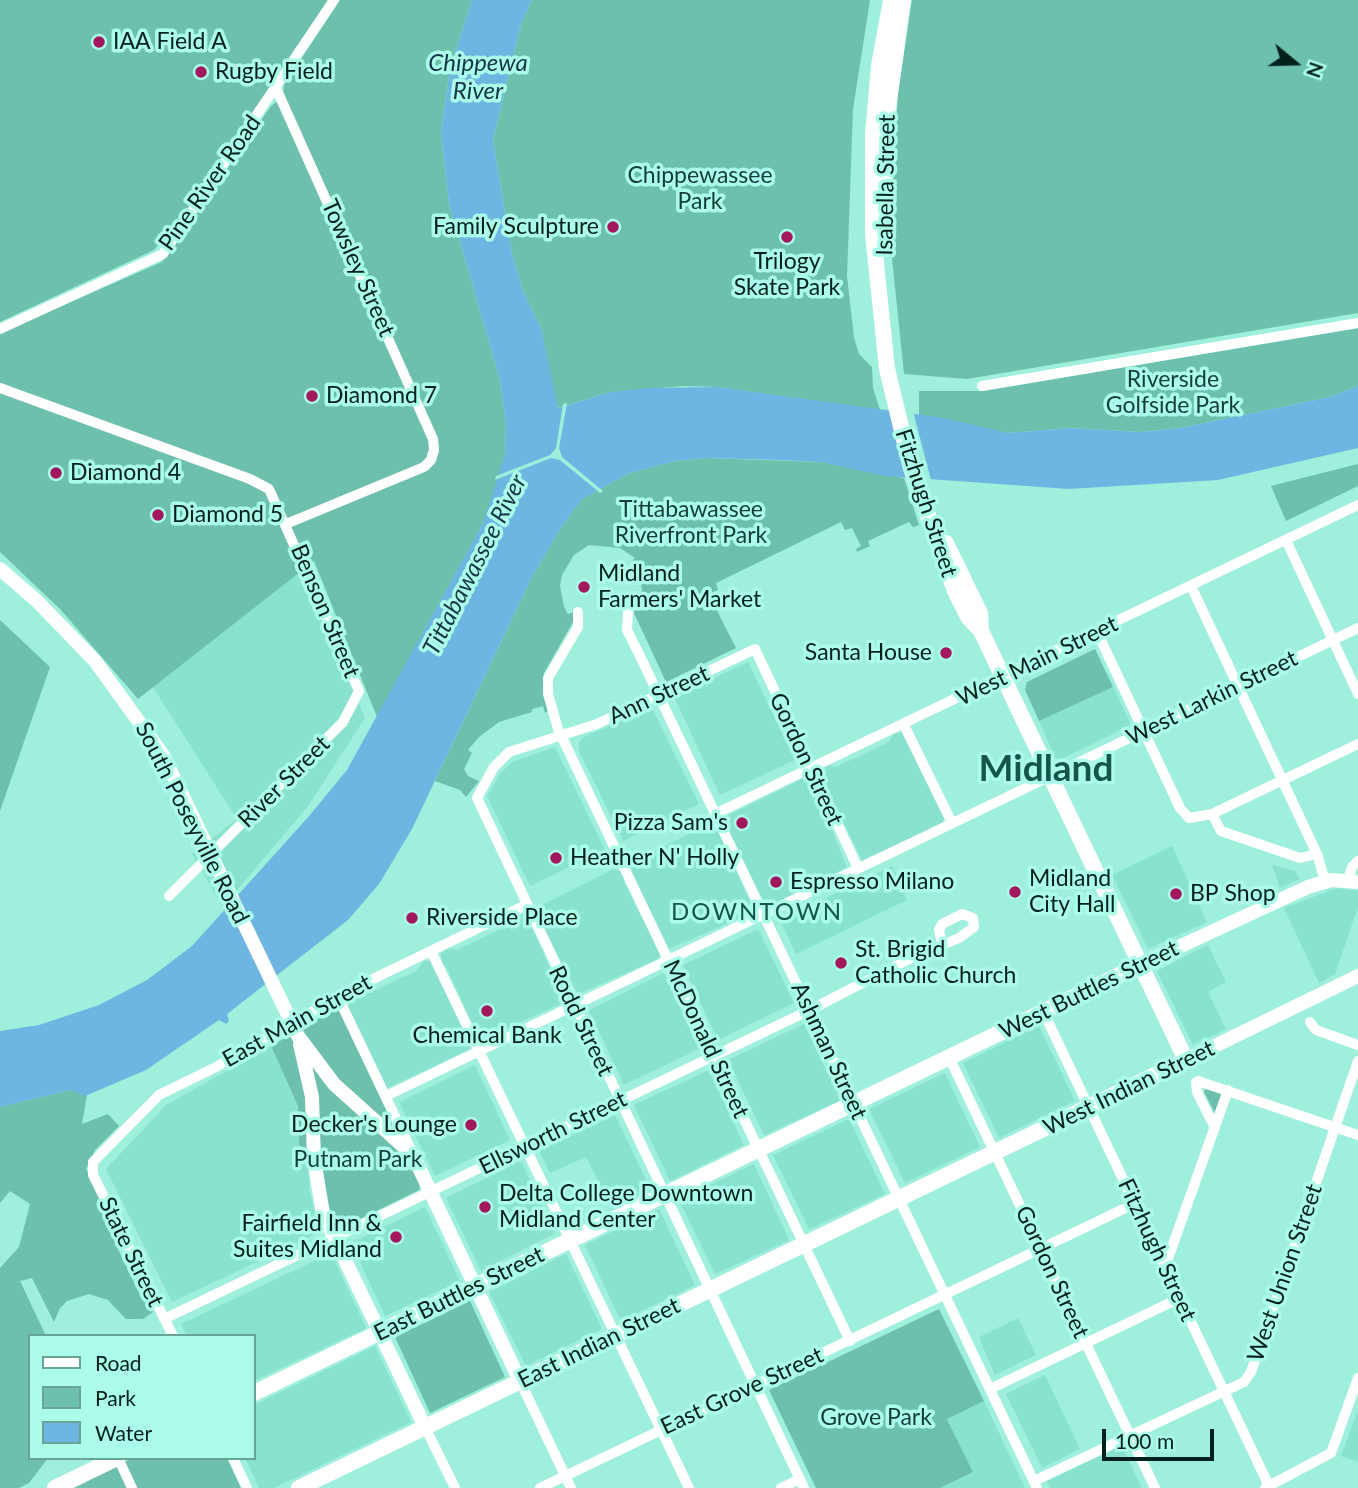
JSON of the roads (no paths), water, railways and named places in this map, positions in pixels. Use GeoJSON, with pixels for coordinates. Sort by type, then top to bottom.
{"type":"FeatureCollection","features":[{"type":"Feature","properties":{"kind":"highway","name":"Isabella Street"},"geometry":{"type":"LineString","coordinates":[[891,0],[879,66],[872,167],[874,267],[892,369]]}},
{"type":"Feature","properties":{"kind":"highway","name":"Isabella Street"},"geometry":{"type":"LineString","coordinates":[[892,369],[883,190],[889,88],[903,0]]}},
{"type":"Feature","properties":{"kind":"highway","name":"Fitzhugh Street"},"geometry":{"type":"LineString","coordinates":[[892,369],[920,500],[961,588],[968,617],[981,631],[1186,1060]]}},
{"type":"Feature","properties":{"kind":"highway","name":"West Buttles Street"},"geometry":{"type":"LineString","coordinates":[[854,1103],[1140,964]]}},
{"type":"Feature","properties":{"kind":"highway","name":"West Indian Street"},"geometry":{"type":"LineString","coordinates":[[899,1198],[1186,1060]]}},
{"type":"Feature","properties":{"kind":"highway","name":"East Buttles Street"},"geometry":{"type":"LineString","coordinates":[[256,1392],[854,1103]]}},
{"type":"Feature","properties":{"kind":"highway","name":"East Indian Street"},"geometry":{"type":"LineString","coordinates":[[299,1488],[899,1198]]}},
{"type":"Feature","properties":{"kind":"highway"},"geometry":{"type":"LineString","coordinates":[[55,1488],[114,1460]]}},
{"type":"Feature","properties":{"kind":"main road","name":"South Poseyville Road"},"geometry":{"type":"LineString","coordinates":[[0,569],[37,601],[95,661],[163,755],[298,1036]]}},
{"type":"Feature","properties":{"kind":"main road","name":"West Buttles Street"},"geometry":{"type":"LineString","coordinates":[[1140,964],[1325,881]]}},
{"type":"Feature","properties":{"kind":"main road"},"geometry":{"type":"LineString","coordinates":[[1325,881],[1353,881]]}},
{"type":"Feature","properties":{"kind":"main road","name":"West Indian Street"},"geometry":{"type":"LineString","coordinates":[[1186,1060],[1358,976]]}},
{"type":"Feature","properties":{"kind":"main road"},"geometry":{"type":"LineString","coordinates":[[298,1036],[334,1084],[413,1155],[520,1381]]}},
{"type":"Feature","properties":{"kind":"main road"},"geometry":{"type":"LineString","coordinates":[[298,1036],[312,1097],[318,1195],[334,1236],[425,1427]]}},
{"type":"Feature","properties":{"kind":"street","name":"Pine River Road"},"geometry":{"type":"LineString","coordinates":[[0,329],[163,254],[334,0]]}},
{"type":"Feature","properties":{"kind":"street","name":"Towsley Street"},"geometry":{"type":"LineString","coordinates":[[276,88],[433,439],[434,450],[431,460],[424,467],[286,524]]}},
{"type":"Feature","properties":{"kind":"street"},"geometry":{"type":"LineString","coordinates":[[982,386],[1358,323]]}},
{"type":"Feature","properties":{"kind":"street","name":"Benson Street"},"geometry":{"type":"LineString","coordinates":[[0,388],[263,484],[269,489],[359,691]]}},
{"type":"Feature","properties":{"kind":"street","name":"West Main Street"},"geometry":{"type":"LineString","coordinates":[[715,814],[1358,505]]}},
{"type":"Feature","properties":{"kind":"street"},"geometry":{"type":"LineString","coordinates":[[1286,540],[1358,694]]}},
{"type":"Feature","properties":{"kind":"street"},"geometry":{"type":"LineString","coordinates":[[1191,586],[1317,854],[1325,881]]}},
{"type":"Feature","properties":{"kind":"street","name":"McDonald Street"},"geometry":{"type":"LineString","coordinates":[[578,612],[578,627],[548,678],[548,694],[562,737],[850,1341]]}},
{"type":"Feature","properties":{"kind":"street","name":"Ashman Street"},"geometry":{"type":"LineString","coordinates":[[628,612],[628,630],[1035,1485]]}},
{"type":"Feature","properties":{"kind":"street","name":"West Larkin Street"},"geometry":{"type":"LineString","coordinates":[[386,1096],[1358,628]]}},
{"type":"Feature","properties":{"kind":"street"},"geometry":{"type":"LineString","coordinates":[[1097,632],[1180,808],[1189,818],[1212,814],[1358,744]]}},
{"type":"Feature","properties":{"kind":"street","name":"Ann Street"},"geometry":{"type":"LineString","coordinates":[[485,780],[509,752],[562,737],[659,696],[755,649]]}},
{"type":"Feature","properties":{"kind":"street","name":"Gordon Street"},"geometry":{"type":"LineString","coordinates":[[755,649],[858,868]]}},
{"type":"Feature","properties":{"kind":"street","name":"River Street"},"geometry":{"type":"LineString","coordinates":[[169,896],[343,722],[359,691]]}},
{"type":"Feature","properties":{"kind":"street"},"geometry":{"type":"LineString","coordinates":[[904,725],[952,823]]}},
{"type":"Feature","properties":{"kind":"street","name":"Rodd Street"},"geometry":{"type":"LineString","coordinates":[[485,780],[477,798],[802,1483]]}},
{"type":"Feature","properties":{"kind":"street"},"geometry":{"type":"LineString","coordinates":[[1212,814],[1221,831],[1300,858],[1317,854]]}},
{"type":"Feature","properties":{"kind":"street"},"geometry":{"type":"LineString","coordinates":[[1353,881],[1352,867],[1358,860]]}},
{"type":"Feature","properties":{"kind":"street","name":"East Main Street"},"geometry":{"type":"LineString","coordinates":[[92,1168],[159,1095],[216,1067],[338,997],[526,905]]}},
{"type":"Feature","properties":{"kind":"street","name":"Ellsworth Street"},"geometry":{"type":"LineString","coordinates":[[164,1319],[810,1010],[942,944]]}},
{"type":"Feature","properties":{"kind":"street"},"geometry":{"type":"LineString","coordinates":[[431,951],[481,1050],[689,1488]]}},
{"type":"Feature","properties":{"kind":"street"},"geometry":{"type":"LineString","coordinates":[[338,997],[413,1155]]}},
{"type":"Feature","properties":{"kind":"street","name":"Fitzhugh Street"},"geometry":{"type":"LineString","coordinates":[[1043,1012],[1268,1487]]}},
{"type":"Feature","properties":{"kind":"street"},"geometry":{"type":"LineString","coordinates":[[1310,1022],[1316,1030],[1358,1045]]}},
{"type":"Feature","properties":{"kind":"street","name":"Gordon Street"},"geometry":{"type":"LineString","coordinates":[[949,1057],[1155,1488]]}},
{"type":"Feature","properties":{"kind":"street","name":"West Union Street"},"geometry":{"type":"LineString","coordinates":[[1035,1485],[1225,1394],[1240,1386],[1251,1372],[1358,1061]]}},
{"type":"Feature","properties":{"kind":"street"},"geometry":{"type":"LineString","coordinates":[[1215,1128],[1197,1092],[1196,1082],[1202,1081],[1358,1135]]}},
{"type":"Feature","properties":{"kind":"street"},"geometry":{"type":"LineString","coordinates":[[1165,1267],[1228,1090]]}},
{"type":"Feature","properties":{"kind":"street","name":"State Street"},"geometry":{"type":"LineString","coordinates":[[92,1168],[172,1334]]}},
{"type":"Feature","properties":{"kind":"street","name":"East Grove Street"},"geometry":{"type":"LineString","coordinates":[[540,1488],[1135,1203]]}},
{"type":"Feature","properties":{"kind":"street"},"geometry":{"type":"LineString","coordinates":[[990,1389],[1180,1298]]}},
{"type":"Feature","properties":{"kind":"street"},"geometry":{"type":"LineString","coordinates":[[1268,1487],[1331,1453],[1358,1378]]}},
{"type":"Feature","properties":{"kind":"street"},"geometry":{"type":"LineString","coordinates":[[520,1381],[571,1488]]}},
{"type":"Feature","properties":{"kind":"street"},"geometry":{"type":"LineString","coordinates":[[425,1427],[456,1488]]}},
{"type":"Feature","properties":{"kind":"street"},"geometry":{"type":"LineString","coordinates":[[119,1460],[132,1488]]}},
{"type":"Feature","properties":{"kind":"street"},"geometry":{"type":"LineString","coordinates":[[234,1460],[247,1488]]}},
{"type":"Feature","properties":{"kind":"street"},"geometry":{"type":"LineString","coordinates":[[781,1488],[802,1483]]}},
{"type":"Feature","properties":{"kind":"water"},"geometry":{"type":"Polygon","coordinates":[[[472,0],[532,0],[521,24],[493,140],[512,254],[523,291],[541,328],[558,408],[611,392],[647,388],[718,387],[944,418],[1008,433],[1070,428],[1141,432],[1180,428],[1330,397],[1358,386],[1358,448],[1218,480],[1069,489],[886,476],[820,462],[780,460],[705,458],[675,461],[630,473],[582,499],[560,529],[531,579],[412,829],[379,884],[348,920],[227,1014],[229,1021],[226,1024],[219,1020],[146,1070],[85,1096],[70,1090],[0,1107],[0,1031],[39,1025],[99,1005],[147,980],[192,946],[310,815],[347,770],[483,523],[505,454],[506,424],[500,380],[449,204],[441,132],[450,69],[472,0]]]}},
{"type":"Feature","properties":{"kind":"place","name":"IAA Field A"},"geometry":{"type":"Point","coordinates":[99,42]}},
{"type":"Feature","properties":{"kind":"place","name":"Rugby Field"},"geometry":{"type":"Point","coordinates":[201,72]}},
{"type":"Feature","properties":{"kind":"place","name":"Family Sculpture"},"geometry":{"type":"Point","coordinates":[613,227]}},
{"type":"Feature","properties":{"kind":"place","name":"Trilogy Skate Park"},"geometry":{"type":"Point","coordinates":[787,237]}},
{"type":"Feature","properties":{"kind":"place","name":"Diamond 7"},"geometry":{"type":"Point","coordinates":[312,396]}},
{"type":"Feature","properties":{"kind":"place","name":"Diamond 4"},"geometry":{"type":"Point","coordinates":[56,473]}},
{"type":"Feature","properties":{"kind":"place","name":"Diamond 5"},"geometry":{"type":"Point","coordinates":[158,515]}},
{"type":"Feature","properties":{"kind":"place","name":"Midland Farmers' Market"},"geometry":{"type":"Point","coordinates":[584,587]}},
{"type":"Feature","properties":{"kind":"place","name":"Santa House"},"geometry":{"type":"Point","coordinates":[946,653]}},
{"type":"Feature","properties":{"kind":"place","name":"Pizza Sam's"},"geometry":{"type":"Point","coordinates":[742,823]}},
{"type":"Feature","properties":{"kind":"place","name":"Heather N' Holly"},"geometry":{"type":"Point","coordinates":[556,858]}},
{"type":"Feature","properties":{"kind":"place","name":"Espresso Milano"},"geometry":{"type":"Point","coordinates":[776,882]}},
{"type":"Feature","properties":{"kind":"place","name":"Midland City Hall"},"geometry":{"type":"Point","coordinates":[1015,892]}},
{"type":"Feature","properties":{"kind":"place","name":"BP Shop"},"geometry":{"type":"Point","coordinates":[1176,894]}},
{"type":"Feature","properties":{"kind":"place","name":"Riverside Place"},"geometry":{"type":"Point","coordinates":[412,918]}},
{"type":"Feature","properties":{"kind":"place","name":"St. Brigid Catholic Church"},"geometry":{"type":"Point","coordinates":[841,963]}},
{"type":"Feature","properties":{"kind":"place","name":"Chemical Bank"},"geometry":{"type":"Point","coordinates":[487,1011]}},
{"type":"Feature","properties":{"kind":"place","name":"Decker's Lounge"},"geometry":{"type":"Point","coordinates":[471,1125]}},
{"type":"Feature","properties":{"kind":"place","name":"Delta College Downtown Midland Center"},"geometry":{"type":"Point","coordinates":[485,1207]}},
{"type":"Feature","properties":{"kind":"place","name":"Fairfield Inn & Suites Midland"},"geometry":{"type":"Point","coordinates":[396,1237]}},
{"type":"Feature","properties":{"kind":"district","name":"Midland"},"geometry":{"type":"Point","coordinates":[1046,769]}},
{"type":"Feature","properties":{"kind":"district","name":"DOWNTOWN"},"geometry":{"type":"Point","coordinates":[757,912]}},
{"type":"Feature","properties":{"kind":"water label","name":"Chippewa River"},"geometry":{"type":"Point","coordinates":[478,77]}},
{"type":"Feature","properties":{"kind":"water label","name":"Tittabawassee River"},"geometry":{"type":"Point","coordinates":[475,565]}},
{"type":"Feature","properties":{"kind":"park label","name":"Chippewassee Park"},"geometry":{"type":"Point","coordinates":[700,189]}},
{"type":"Feature","properties":{"kind":"park label","name":"Riverside Golfside Park"},"geometry":{"type":"Point","coordinates":[1173,393]}},
{"type":"Feature","properties":{"kind":"park label","name":"Tittabawassee Riverfront Park"},"geometry":{"type":"Point","coordinates":[691,523]}},
{"type":"Feature","properties":{"kind":"park label","name":"Putnam Park"},"geometry":{"type":"Point","coordinates":[358,1160]}},
{"type":"Feature","properties":{"kind":"park label","name":"Grove Park"},"geometry":{"type":"Point","coordinates":[876,1418]}}]}
